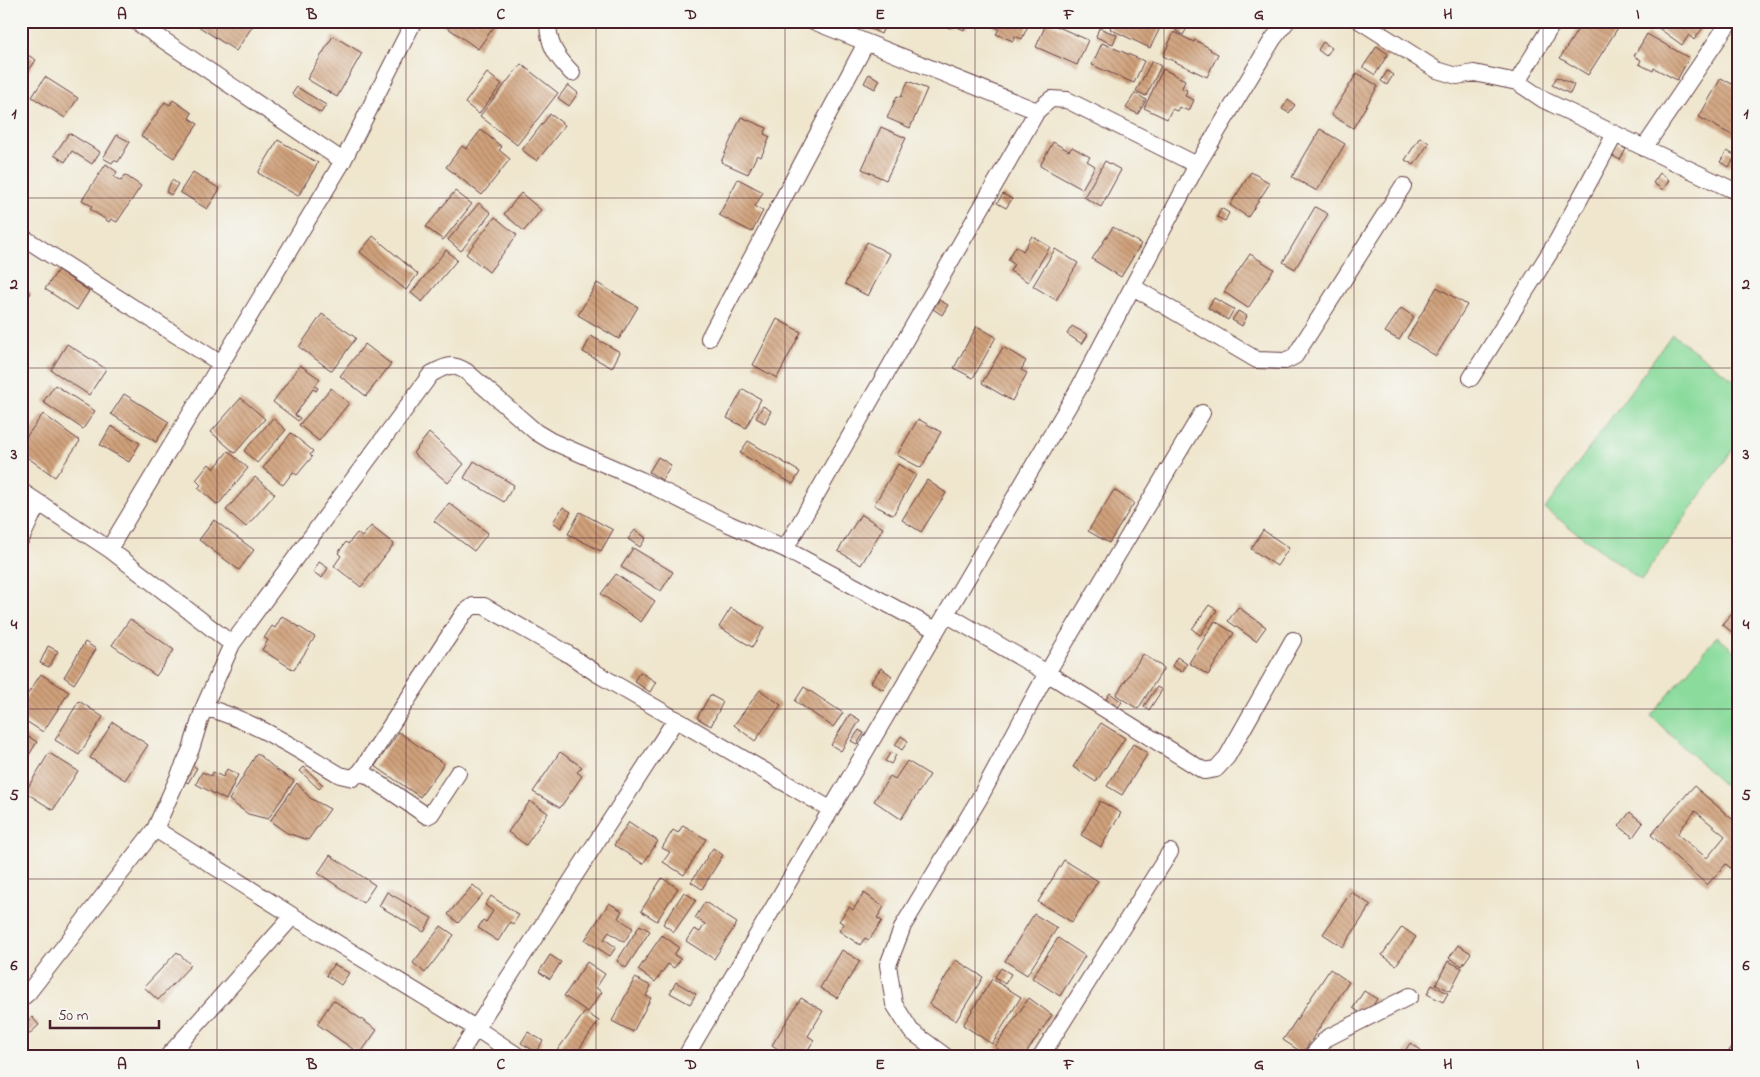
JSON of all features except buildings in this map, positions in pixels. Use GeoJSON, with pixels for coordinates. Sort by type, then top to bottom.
{"type":"FeatureCollection","features":[{"type":"Feature","properties":{"kind":"street"},"geometry":{"type":"LineString","coordinates":[[135,21],[342,161]]}},
{"type":"Feature","properties":{"kind":"street"},"geometry":{"type":"LineString","coordinates":[[110,549],[342,161],[414,21]]}},
{"type":"Feature","properties":{"kind":"street"},"geometry":{"type":"LineString","coordinates":[[548,21],[548,33],[558,58],[572,73]]}},
{"type":"Feature","properties":{"kind":"street"},"geometry":{"type":"LineString","coordinates":[[813,21],[1037,111]]}},
{"type":"Feature","properties":{"kind":"street"},"geometry":{"type":"LineString","coordinates":[[686,1056],[1079,388],[1197,166],[1273,38],[1287,21]]}},
{"type":"Feature","properties":{"kind":"street"},"geometry":{"type":"LineString","coordinates":[[1360,21],[1437,70],[1457,76],[1474,73],[1517,82],[1544,100],[1739,193]]}},
{"type":"Feature","properties":{"kind":"street"},"geometry":{"type":"LineString","coordinates":[[1517,82],[1554,21]]}},
{"type":"Feature","properties":{"kind":"street"},"geometry":{"type":"LineString","coordinates":[[1644,148],[1730,21]]}},
{"type":"Feature","properties":{"kind":"street"},"geometry":{"type":"LineString","coordinates":[[709,338],[866,43]]}},
{"type":"Feature","properties":{"kind":"street"},"geometry":{"type":"LineString","coordinates":[[785,549],[1037,111],[1051,99],[1067,100],[1197,166]]}},
{"type":"Feature","properties":{"kind":"street"},"geometry":{"type":"LineString","coordinates":[[1472,378],[1557,241],[1615,134]]}},
{"type":"Feature","properties":{"kind":"street"},"geometry":{"type":"LineString","coordinates":[[1133,287],[1258,360],[1285,361],[1295,356],[1403,186]]}},
{"type":"Feature","properties":{"kind":"street"},"geometry":{"type":"LineString","coordinates":[[21,236],[220,363]]}},
{"type":"Feature","properties":{"kind":"street"},"geometry":{"type":"LineString","coordinates":[[21,999],[28,994],[155,829],[191,749],[204,707],[232,644],[431,374],[447,365],[458,366],[467,372],[536,432],[551,441],[641,480],[729,524],[785,549],[936,630]]}},
{"type":"Feature","properties":{"kind":"street"},"geometry":{"type":"LineString","coordinates":[[945,1056],[911,1031],[894,1004],[888,965],[903,926],[979,799],[1047,672],[1202,413]]}},
{"type":"Feature","properties":{"kind":"street"},"geometry":{"type":"LineString","coordinates":[[21,491],[110,549],[232,644]]}},
{"type":"Feature","properties":{"kind":"street"},"geometry":{"type":"LineString","coordinates":[[21,539],[38,503]]}},
{"type":"Feature","properties":{"kind":"street"},"geometry":{"type":"LineString","coordinates":[[204,707],[229,714],[263,729],[340,775],[352,778],[361,771],[464,613],[473,606],[484,606],[830,809]]}},
{"type":"Feature","properties":{"kind":"street"},"geometry":{"type":"LineString","coordinates":[[946,614],[1047,672],[1204,771],[1216,769],[1227,757],[1292,640]]}},
{"type":"Feature","properties":{"kind":"street"},"geometry":{"type":"LineString","coordinates":[[458,1056],[676,719]]}},
{"type":"Feature","properties":{"kind":"street"},"geometry":{"type":"LineString","coordinates":[[361,771],[427,816],[458,773]]}},
{"type":"Feature","properties":{"kind":"street"},"geometry":{"type":"LineString","coordinates":[[155,829],[518,1056]]}},
{"type":"Feature","properties":{"kind":"street"},"geometry":{"type":"LineString","coordinates":[[1041,1056],[1170,852]]}},
{"type":"Feature","properties":{"kind":"street"},"geometry":{"type":"LineString","coordinates":[[168,1056],[293,916]]}},
{"type":"Feature","properties":{"kind":"street"},"geometry":{"type":"LineString","coordinates":[[1312,1056],[1327,1038],[1410,996]]}},
{"type":"Feature","properties":{"kind":"street"},"geometry":{"type":"LineString","coordinates":[[1736,1056],[1739,1052]]}},
{"type":"Feature","properties":{"kind":"green space"},"geometry":{"type":"Polygon","coordinates":[[[1672,334],[1739,384],[1739,441],[1641,580],[1545,509],[1672,334]]]}},
{"type":"Feature","properties":{"kind":"green space"},"geometry":{"type":"Polygon","coordinates":[[[1717,636],[1739,655],[1739,800],[1651,716],[1717,636]]]}}]}
